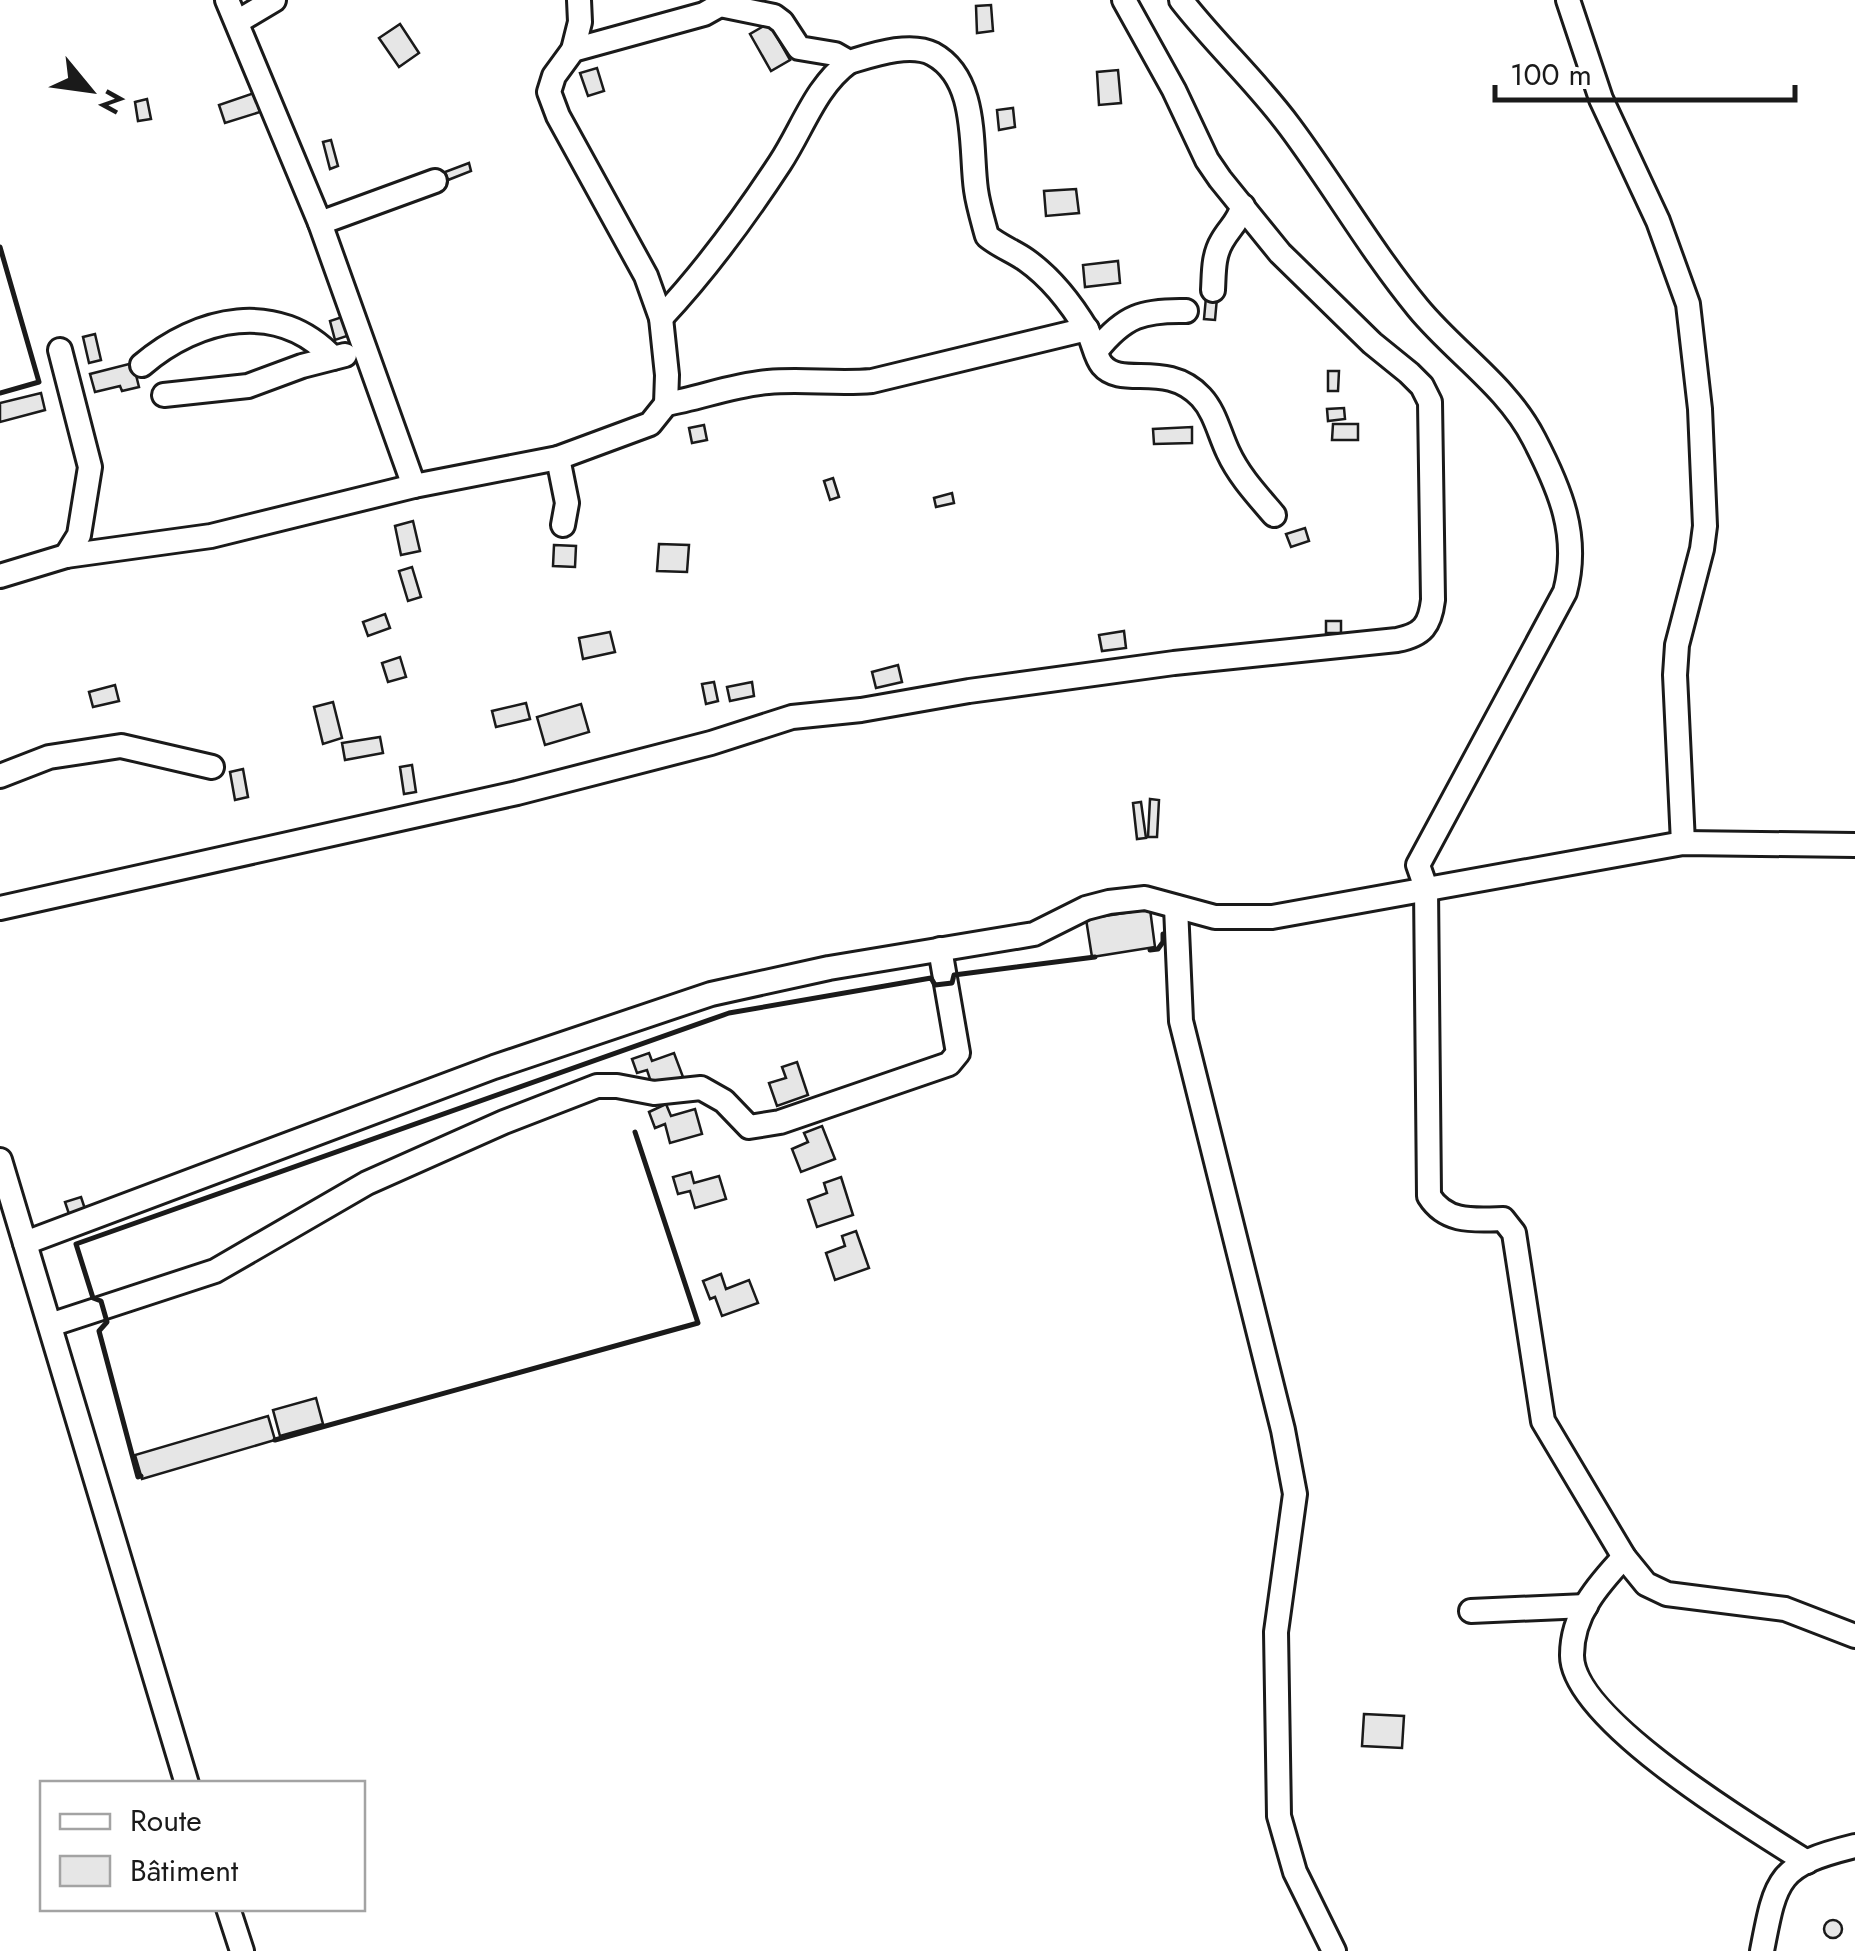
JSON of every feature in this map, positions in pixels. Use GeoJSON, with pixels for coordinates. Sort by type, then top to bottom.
{"type":"FeatureCollection","features":[{"type":"Feature","properties":{"kind":"street"},"geometry":{"type":"LineString","coordinates":[[226,0],[320,223],[414,486]]}},
{"type":"Feature","properties":{"kind":"street"},"geometry":{"type":"LineString","coordinates":[[237,22],[274,0]]}},
{"type":"Feature","properties":{"kind":"street"},"geometry":{"type":"LineString","coordinates":[[5,579],[66,556],[210,536],[414,486],[558,458],[650,424],[666,404],[661,318],[646,276],[558,116],[549,92],[554,76],[573,50],[580,22],[580,0]]}},
{"type":"Feature","properties":{"kind":"street"},"geometry":{"type":"LineString","coordinates":[[0,908],[518,793],[711,743],[792,717],[1174,663],[1416,636],[1426,629],[1433,600],[1430,402],[1422,386],[1294,267],[1206,160],[1174,90],[1124,0]]}},
{"type":"Feature","properties":{"kind":"street"},"geometry":{"type":"LineString","coordinates":[[1180,0],[1290,126],[1378,256],[1420,310],[1502,392],[1532,435],[1560,492],[1573,564],[1566,592],[1418,865],[1426,888],[1429,1196],[1438,1211],[1467,1218],[1503,1219],[1514,1233],[1544,1421],[1624,1556],[1646,1584],[1666,1594],[1785,1609],[1855,1636]]}},
{"type":"Feature","properties":{"kind":"street"},"geometry":{"type":"LineString","coordinates":[[1568,0],[1601,99],[1658,221],[1688,304],[1700,409],[1704,526],[1702,550],[1677,645],[1675,675],[1683,843]]}},
{"type":"Feature","properties":{"kind":"street"},"geometry":{"type":"LineString","coordinates":[[573,50],[704,14],[721,2],[774,16],[799,48],[836,54],[850,62]]}},
{"type":"Feature","properties":{"kind":"street"},"geometry":{"type":"LineString","coordinates":[[661,318],[700,276],[742,219],[798,136],[822,87],[850,62],[911,49],[933,54],[963,90],[972,114],[976,192],[987,236],[1047,278],[1092,340],[1100,364],[1116,375],[1158,375],[1179,380],[1196,392],[1209,406],[1245,482],[1274,514]]}},
{"type":"Feature","properties":{"kind":"street"},"geometry":{"type":"LineString","coordinates":[[320,223],[434,181]]}},
{"type":"Feature","properties":{"kind":"street"},"geometry":{"type":"LineString","coordinates":[[1213,290],[1215,255],[1224,236],[1237,225],[1243,206]]}},
{"type":"Feature","properties":{"kind":"street"},"geometry":{"type":"LineString","coordinates":[[666,404],[770,382],[872,381],[1092,340],[1130,318],[1161,310],[1186,310]]}},
{"type":"Feature","properties":{"kind":"street"},"geometry":{"type":"LineString","coordinates":[[142,365],[165,345],[235,320],[265,321],[300,330],[333,358]]}},
{"type":"Feature","properties":{"kind":"street"},"geometry":{"type":"LineString","coordinates":[[60,350],[90,467],[79,535],[66,556]]}},
{"type":"Feature","properties":{"kind":"street"},"geometry":{"type":"LineString","coordinates":[[164,395],[248,386],[364,352]]}},
{"type":"Feature","properties":{"kind":"street"},"geometry":{"type":"LineString","coordinates":[[558,458],[566,503],[562,525]]}},
{"type":"Feature","properties":{"kind":"street"},"geometry":{"type":"LineString","coordinates":[[0,776],[48,757],[121,746],[212,767]]}},
{"type":"Feature","properties":{"kind":"street"},"geometry":{"type":"LineString","coordinates":[[25,1243],[494,1067],[711,994],[829,968],[1034,934],[1086,908],[1109,902],[1145,898],[1215,917],[1272,918],[1683,843],[1855,846]]}},
{"type":"Feature","properties":{"kind":"street"},"geometry":{"type":"LineString","coordinates":[[1176,906],[1181,1021],[1283,1430],[1295,1494],[1292,1538],[1276,1632],[1279,1816],[1295,1872],[1334,1951]]}},
{"type":"Feature","properties":{"kind":"street"},"geometry":{"type":"LineString","coordinates":[[50,1325],[215,1271],[367,1183],[597,1086],[654,1093],[700,1088],[724,1100],[749,1127],[780,1122],[950,1064],[958,1054],[940,950]]}},
{"type":"Feature","properties":{"kind":"street"},"geometry":{"type":"LineString","coordinates":[[0,1160],[187,1781]]}},
{"type":"Feature","properties":{"kind":"street"},"geometry":{"type":"LineString","coordinates":[[1624,1556],[1595,1588],[1577,1622],[1572,1657],[1578,1682],[1595,1706],[1682,1780],[1807,1862]]}},
{"type":"Feature","properties":{"kind":"street"},"geometry":{"type":"LineString","coordinates":[[1471,1611],[1586,1606]]}},
{"type":"Feature","properties":{"kind":"street"},"geometry":{"type":"LineString","coordinates":[[1762,1951],[1773,1892],[1789,1871],[1822,1854],[1855,1846]]}},
{"type":"Feature","properties":{"kind":"street"},"geometry":{"type":"LineString","coordinates":[[229,1911],[242,1951]]}},
{"type":"Feature","properties":{"kind":"building"},"geometry":{"type":"Polygon","coordinates":[[[991,5],[993,31],[977,33],[976,6],[991,5]]]}},
{"type":"Feature","properties":{"kind":"building"},"geometry":{"type":"Polygon","coordinates":[[[769,23],[790,60],[771,71],[750,34],[769,23]]]}},
{"type":"Feature","properties":{"kind":"building"},"geometry":{"type":"Polygon","coordinates":[[[400,24],[419,53],[399,67],[379,38],[400,24]]]}},
{"type":"Feature","properties":{"kind":"building"},"geometry":{"type":"Polygon","coordinates":[[[597,68],[604,91],[588,96],[580,73],[597,68]]]}},
{"type":"Feature","properties":{"kind":"building"},"geometry":{"type":"Polygon","coordinates":[[[1118,70],[1121,103],[1099,105],[1097,72],[1118,70]]]}},
{"type":"Feature","properties":{"kind":"building"},"geometry":{"type":"Polygon","coordinates":[[[254,93],[260,112],[225,123],[219,105],[254,93]]]}},
{"type":"Feature","properties":{"kind":"building"},"geometry":{"type":"Polygon","coordinates":[[[147,99],[151,119],[138,121],[135,102],[147,99]]]}},
{"type":"Feature","properties":{"kind":"building"},"geometry":{"type":"Polygon","coordinates":[[[1013,108],[1015,127],[999,130],[997,110],[1013,108]]]}},
{"type":"Feature","properties":{"kind":"building"},"geometry":{"type":"Polygon","coordinates":[[[331,140],[338,166],[330,169],[323,142],[331,140]]]}},
{"type":"Feature","properties":{"kind":"building"},"geometry":{"type":"Polygon","coordinates":[[[469,163],[471,171],[448,180],[445,172],[469,163]]]}},
{"type":"Feature","properties":{"kind":"building"},"geometry":{"type":"Polygon","coordinates":[[[1076,189],[1079,213],[1046,216],[1044,191],[1076,189]]]}},
{"type":"Feature","properties":{"kind":"building"},"geometry":{"type":"Polygon","coordinates":[[[1118,261],[1120,283],[1085,287],[1083,265],[1118,261]]]}},
{"type":"Feature","properties":{"kind":"building"},"geometry":{"type":"Polygon","coordinates":[[[1206,297],[1217,298],[1215,320],[1204,319],[1206,297]]]}},
{"type":"Feature","properties":{"kind":"building"},"geometry":{"type":"Polygon","coordinates":[[[345,316],[350,335],[335,340],[330,321],[345,316]]]}},
{"type":"Feature","properties":{"kind":"building"},"geometry":{"type":"Polygon","coordinates":[[[95,334],[101,360],[89,363],[83,337],[95,334]]]}},
{"type":"Feature","properties":{"kind":"building"},"geometry":{"type":"Polygon","coordinates":[[[133,363],[139,387],[122,391],[120,386],[95,392],[90,374],[133,363]]]}},
{"type":"Feature","properties":{"kind":"building"},"geometry":{"type":"Polygon","coordinates":[[[1328,371],[1339,371],[1338,391],[1328,391],[1328,371]]]}},
{"type":"Feature","properties":{"kind":"building"},"geometry":{"type":"Polygon","coordinates":[[[41,393],[45,410],[0,422],[0,403],[41,393]]]}},
{"type":"Feature","properties":{"kind":"building"},"geometry":{"type":"Polygon","coordinates":[[[1344,408],[1345,419],[1328,421],[1327,409],[1344,408]]]}},
{"type":"Feature","properties":{"kind":"building"},"geometry":{"type":"Polygon","coordinates":[[[1333,424],[1358,424],[1358,440],[1332,440],[1333,424]]]}},
{"type":"Feature","properties":{"kind":"building"},"geometry":{"type":"Polygon","coordinates":[[[704,425],[707,440],[692,443],[689,428],[704,425]]]}},
{"type":"Feature","properties":{"kind":"building"},"geometry":{"type":"Polygon","coordinates":[[[1192,427],[1192,443],[1154,444],[1153,429],[1192,427]]]}},
{"type":"Feature","properties":{"kind":"building"},"geometry":{"type":"Polygon","coordinates":[[[833,478],[839,497],[830,500],[824,481],[833,478]]]}},
{"type":"Feature","properties":{"kind":"building"},"geometry":{"type":"Polygon","coordinates":[[[952,493],[954,503],[936,507],[934,498],[952,493]]]}},
{"type":"Feature","properties":{"kind":"building"},"geometry":{"type":"Polygon","coordinates":[[[413,521],[420,551],[401,555],[395,526],[413,521]]]}},
{"type":"Feature","properties":{"kind":"building"},"geometry":{"type":"Polygon","coordinates":[[[1305,528],[1309,541],[1291,547],[1286,534],[1305,528]]]}},
{"type":"Feature","properties":{"kind":"building"},"geometry":{"type":"Polygon","coordinates":[[[659,544],[689,545],[687,572],[657,571],[659,544]]]}},
{"type":"Feature","properties":{"kind":"building"},"geometry":{"type":"Polygon","coordinates":[[[554,545],[576,546],[575,567],[553,566],[554,545]]]}},
{"type":"Feature","properties":{"kind":"building"},"geometry":{"type":"Polygon","coordinates":[[[412,567],[421,597],[408,601],[399,571],[412,567]]]}},
{"type":"Feature","properties":{"kind":"building"},"geometry":{"type":"Polygon","coordinates":[[[385,614],[390,628],[368,636],[363,622],[385,614]]]}},
{"type":"Feature","properties":{"kind":"building"},"geometry":{"type":"Polygon","coordinates":[[[1326,621],[1341,621],[1341,633],[1326,633],[1326,621]]]}},
{"type":"Feature","properties":{"kind":"building"},"geometry":{"type":"Polygon","coordinates":[[[1124,631],[1126,648],[1102,651],[1099,635],[1124,631]]]}},
{"type":"Feature","properties":{"kind":"building"},"geometry":{"type":"Polygon","coordinates":[[[610,632],[615,652],[583,659],[579,638],[610,632]]]}},
{"type":"Feature","properties":{"kind":"building"},"geometry":{"type":"Polygon","coordinates":[[[400,657],[406,677],[388,682],[382,663],[400,657]]]}},
{"type":"Feature","properties":{"kind":"building"},"geometry":{"type":"Polygon","coordinates":[[[898,665],[902,682],[876,688],[872,672],[898,665]]]}},
{"type":"Feature","properties":{"kind":"building"},"geometry":{"type":"Polygon","coordinates":[[[714,682],[718,701],[706,704],[702,684],[714,682]]]}},
{"type":"Feature","properties":{"kind":"building"},"geometry":{"type":"Polygon","coordinates":[[[752,682],[754,696],[730,701],[727,687],[752,682]]]}},
{"type":"Feature","properties":{"kind":"building"},"geometry":{"type":"Polygon","coordinates":[[[115,685],[119,701],[93,707],[89,692],[115,685]]]}},
{"type":"Feature","properties":{"kind":"building"},"geometry":{"type":"Polygon","coordinates":[[[333,702],[342,738],[323,744],[314,707],[333,702]]]}},
{"type":"Feature","properties":{"kind":"building"},"geometry":{"type":"Polygon","coordinates":[[[526,703],[530,719],[496,727],[492,711],[526,703]]]}},
{"type":"Feature","properties":{"kind":"building"},"geometry":{"type":"Polygon","coordinates":[[[581,704],[589,732],[545,745],[537,717],[581,704]]]}},
{"type":"Feature","properties":{"kind":"building"},"geometry":{"type":"Polygon","coordinates":[[[380,737],[383,753],[345,760],[342,743],[380,737]]]}},
{"type":"Feature","properties":{"kind":"building"},"geometry":{"type":"Polygon","coordinates":[[[412,765],[416,792],[404,794],[400,767],[412,765]]]}},
{"type":"Feature","properties":{"kind":"building"},"geometry":{"type":"Polygon","coordinates":[[[243,769],[248,797],[235,800],[230,772],[243,769]]]}},
{"type":"Feature","properties":{"kind":"building"},"geometry":{"type":"Polygon","coordinates":[[[1150,799],[1159,800],[1157,837],[1148,837],[1150,799]]]}},
{"type":"Feature","properties":{"kind":"building"},"geometry":{"type":"Polygon","coordinates":[[[1141,802],[1146,838],[1137,839],[1133,803],[1141,802]]]}},
{"type":"Feature","properties":{"kind":"building"},"geometry":{"type":"Polygon","coordinates":[[[1150,909],[1155,947],[1092,957],[1086,919],[1150,909]]]}},
{"type":"Feature","properties":{"kind":"building"},"geometry":{"type":"Polygon","coordinates":[[[649,1053],[652,1061],[674,1053],[683,1077],[653,1088],[647,1070],[637,1073],[632,1059],[649,1053]]]}},
{"type":"Feature","properties":{"kind":"building"},"geometry":{"type":"Polygon","coordinates":[[[797,1062],[808,1095],[777,1106],[769,1083],[786,1078],[782,1067],[797,1062]]]}},
{"type":"Feature","properties":{"kind":"building"},"geometry":{"type":"Polygon","coordinates":[[[666,1104],[671,1116],[695,1109],[702,1134],[670,1143],[665,1124],[655,1128],[649,1112],[666,1104]]]}},
{"type":"Feature","properties":{"kind":"building"},"geometry":{"type":"Polygon","coordinates":[[[822,1126],[835,1159],[801,1172],[792,1149],[808,1142],[804,1133],[822,1126]]]}},
{"type":"Feature","properties":{"kind":"building"},"geometry":{"type":"Polygon","coordinates":[[[691,1172],[694,1183],[719,1176],[726,1199],[695,1208],[690,1191],[678,1194],[673,1177],[691,1172]]]}},
{"type":"Feature","properties":{"kind":"building"},"geometry":{"type":"Polygon","coordinates":[[[841,1177],[853,1215],[817,1227],[808,1200],[827,1193],[824,1183],[841,1177]]]}},
{"type":"Feature","properties":{"kind":"building"},"geometry":{"type":"Polygon","coordinates":[[[81,1197],[88,1218],[72,1223],[65,1202],[81,1197]]]}},
{"type":"Feature","properties":{"kind":"building"},"geometry":{"type":"Polygon","coordinates":[[[856,1231],[869,1268],[835,1280],[826,1253],[845,1246],[842,1236],[856,1231]]]}},
{"type":"Feature","properties":{"kind":"building"},"geometry":{"type":"Polygon","coordinates":[[[721,1274],[726,1289],[749,1280],[758,1303],[722,1316],[703,1281],[721,1274]]]}},
{"type":"Feature","properties":{"kind":"building"},"geometry":{"type":"Polygon","coordinates":[[[316,1398],[323,1424],[280,1436],[273,1410],[316,1398]]]}},
{"type":"Feature","properties":{"kind":"building"},"geometry":{"type":"Polygon","coordinates":[[[268,1416],[275,1440],[142,1479],[135,1455],[268,1416]]]}},
{"type":"Feature","properties":{"kind":"building"},"geometry":{"type":"Polygon","coordinates":[[[1364,1714],[1404,1716],[1402,1748],[1362,1746],[1364,1714]]]}},
{"type":"Feature","properties":{"kind":"building"},"geometry":{"type":"Polygon","coordinates":[[[1833,1920],[1842,1929],[1833,1938],[1824,1929],[1833,1920]]]}},
{"type":"Feature","properties":{"kind":"wall"},"geometry":{"type":"LineString","coordinates":[[0,247],[39,382],[0,393]]}},
{"type":"Feature","properties":{"kind":"wall"},"geometry":{"type":"LineString","coordinates":[[1150,950],[1158,949],[1163,934]]}},
{"type":"Feature","properties":{"kind":"wall"},"geometry":{"type":"LineString","coordinates":[[141,1476],[138,1477],[99,1331],[107,1322],[101,1301],[93,1298],[76,1244],[729,1013],[931,978],[935,985],[952,983],[954,975],[1095,957]]}},
{"type":"Feature","properties":{"kind":"wall"},"geometry":{"type":"LineString","coordinates":[[275,1440],[698,1323],[635,1132]]}}]}
